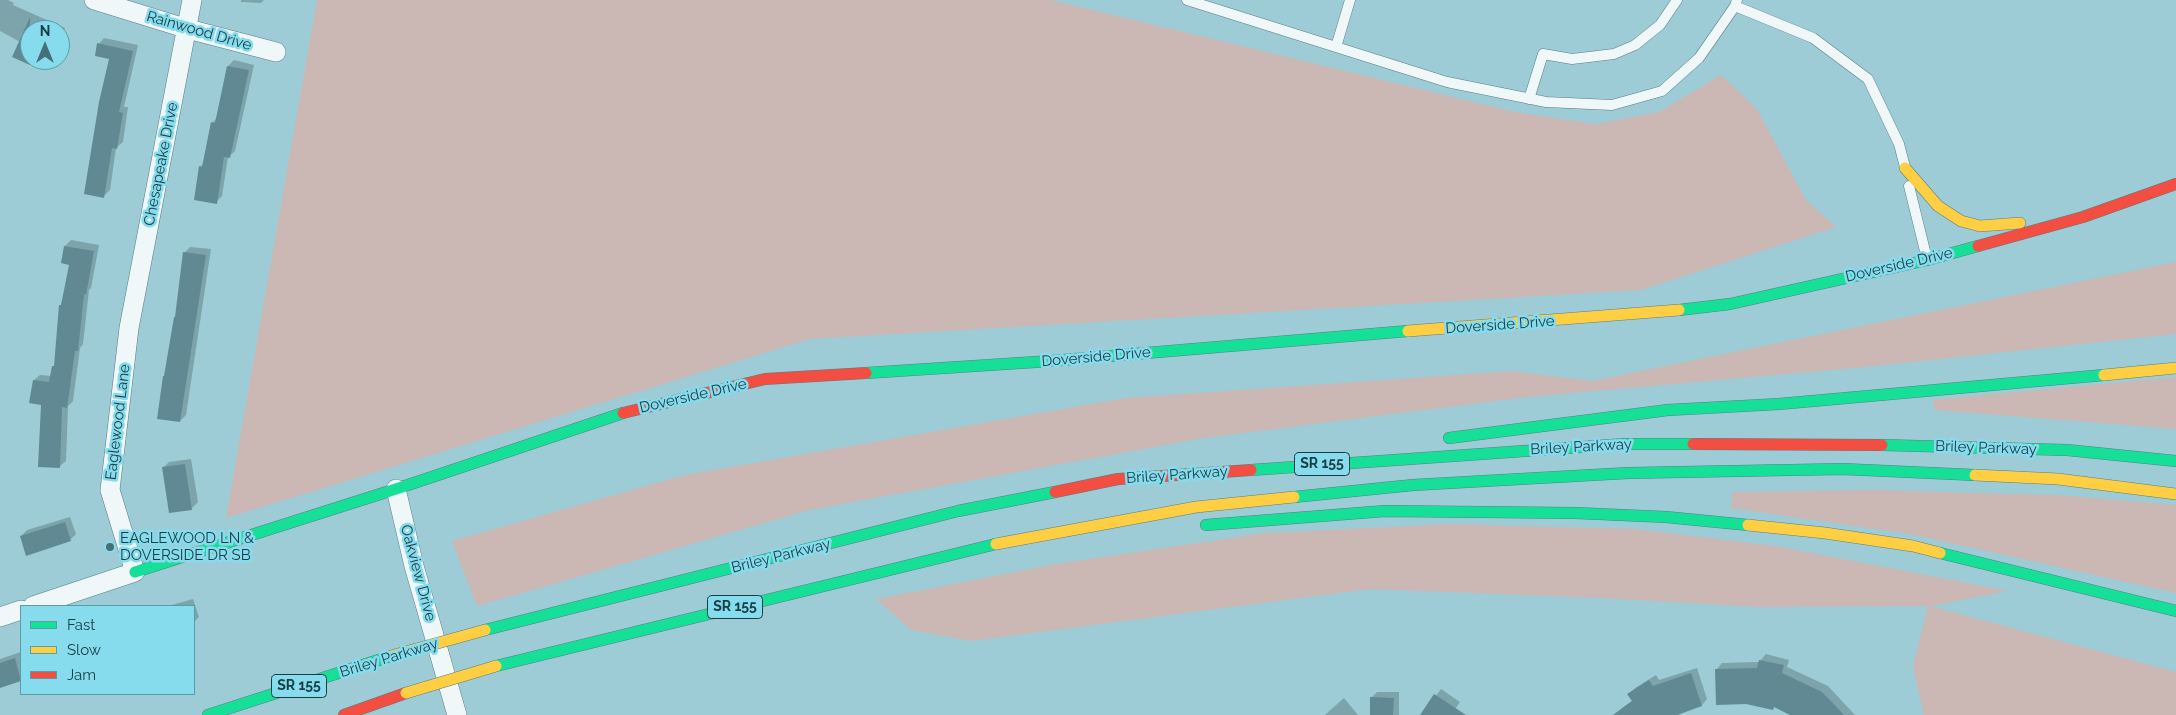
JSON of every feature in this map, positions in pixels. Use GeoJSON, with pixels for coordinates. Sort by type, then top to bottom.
{"type":"FeatureCollection","features":[{"type":"Feature","properties":{"kind":"main road"},"geometry":{"type":"LineString","coordinates":[[1905,168],[1938,206],[1953,217],[1968,224],[1988,225],[2083,217]]}},
{"type":"Feature","properties":{"kind":"main road","name":"Doverside Drive"},"geometry":{"type":"LineString","coordinates":[[136,572],[396,489],[638,408],[765,379],[1051,361],[1655,313],[1730,304],[1927,260],[2083,217],[2176,184]]}},
{"type":"Feature","properties":{"kind":"main road"},"geometry":{"type":"LineString","coordinates":[[1441,439],[1668,410],[1779,404],[1986,387],[2176,368]]}},
{"type":"Feature","properties":{"kind":"main road","name":"Briley Parkway"},"geometry":{"type":"LineString","coordinates":[[208,715],[391,656],[485,630],[958,511],[1118,479],[1625,444],[1842,444],[2067,450],[2176,461]]}},
{"type":"Feature","properties":{"kind":"main road"},"geometry":{"type":"LineString","coordinates":[[1118,479],[1253,458]]}},
{"type":"Feature","properties":{"kind":"main road","name":"Briley Parkway"},"geometry":{"type":"LineString","coordinates":[[344,715],[406,693],[496,666],[973,548],[1196,507],[1413,485],[1628,473],[1843,469],[2058,479],[2176,494]]}},
{"type":"Feature","properties":{"kind":"main road"},"geometry":{"type":"LineString","coordinates":[[1190,526],[1385,511],[1567,513],[1676,518],[1825,533],[1912,546],[2176,611]]}},
{"type":"Feature","properties":{"kind":"main road"},"geometry":{"type":"LineString","coordinates":[[973,548],[1086,539]]}},
{"type":"Feature","properties":{"kind":"street","name":"Rainwood Drive"},"geometry":{"type":"LineString","coordinates":[[94,0],[188,29],[276,52]]}},
{"type":"Feature","properties":{"kind":"street","name":"Chesapeake Drive"},"geometry":{"type":"LineString","coordinates":[[129,328],[188,29],[192,0]]}},
{"type":"Feature","properties":{"kind":"street","name":"Eaglewood Lane"},"geometry":{"type":"LineString","coordinates":[[129,328],[110,490],[136,572]]}},
{"type":"Feature","properties":{"kind":"street","name":"Oakview Drive"},"geometry":{"type":"LineString","coordinates":[[396,489],[414,566],[458,715]]}},
{"type":"Feature","properties":{"kind":"street","name":"Doverside Drive"},"geometry":{"type":"LineString","coordinates":[[36,605],[136,572]]}},
{"type":"Feature","properties":{"kind":"street"},"geometry":{"type":"LineString","coordinates":[[0,617],[20,610]]}},
{"type":"Feature","properties":{"kind":"lane"},"geometry":{"type":"LineString","coordinates":[[1187,0],[1447,82],[1546,102],[1612,105],[1662,91],[1699,58],[1736,3],[1813,38],[1868,78],[1899,144],[1927,260]]}},
{"type":"Feature","properties":{"kind":"lane"},"geometry":{"type":"LineString","coordinates":[[1336,47],[1350,0]]}},
{"type":"Feature","properties":{"kind":"lane"},"geometry":{"type":"LineString","coordinates":[[1529,99],[1542,54],[1572,59],[1614,54],[1635,45],[1660,25],[1677,0]]}},
{"type":"Feature","properties":{"kind":"shaded area"},"geometry":{"type":"Polygon","coordinates":[[[317,0],[1051,0],[1515,112],[1595,124],[1659,112],[1721,75],[1757,109],[1806,200],[1836,227],[1641,290],[810,339],[226,518],[317,0]]]}},
{"type":"Feature","properties":{"kind":"shaded area"},"geometry":{"type":"Polygon","coordinates":[[[2176,262],[2176,334],[1855,368],[1527,397],[1204,438],[809,510],[477,606],[452,541],[685,475],[1126,398],[1512,371],[1592,381],[2176,262]]]}},
{"type":"Feature","properties":{"kind":"shaded area"},"geometry":{"type":"Polygon","coordinates":[[[2176,377],[2176,429],[1935,410],[1932,400],[2176,377]]]}},
{"type":"Feature","properties":{"kind":"shaded area"},"geometry":{"type":"Polygon","coordinates":[[[1872,490],[2060,495],[2176,505],[2176,593],[1909,534],[1731,508],[1732,492],[1872,490]]]}},
{"type":"Feature","properties":{"kind":"shaded area"},"geometry":{"type":"Polygon","coordinates":[[[1451,524],[1636,529],[1776,546],[2008,591],[1930,606],[2176,672],[2176,715],[1924,715],[1913,667],[1928,606],[1758,607],[1601,598],[1369,589],[971,641],[911,630],[876,599],[1056,564],[1265,533],[1451,524]]]}},
{"type":"Feature","properties":{"kind":"building"},"geometry":{"type":"Polygon","coordinates":[[[20,39],[20,61],[12,57],[20,39]]]}},
{"type":"Feature","properties":{"kind":"building"},"geometry":{"type":"Polygon","coordinates":[[[97,43],[133,51],[119,112],[123,113],[117,149],[112,148],[104,198],[84,194],[99,102],[109,59],[95,56],[97,43]]]}},
{"type":"Feature","properties":{"kind":"building"},"geometry":{"type":"Polygon","coordinates":[[[227,66],[249,70],[230,158],[224,157],[217,204],[194,200],[199,166],[202,167],[211,122],[215,123],[227,66]]]}},
{"type":"Feature","properties":{"kind":"building"},"geometry":{"type":"Polygon","coordinates":[[[64,246],[94,251],[86,295],[84,294],[78,351],[75,351],[67,408],[62,407],[60,468],[38,467],[41,405],[29,403],[33,380],[49,382],[52,366],[54,366],[59,305],[61,305],[69,265],[61,263],[64,246]]]}},
{"type":"Feature","properties":{"kind":"building"},"geometry":{"type":"Polygon","coordinates":[[[183,252],[206,255],[180,422],[157,419],[163,376],[175,317],[183,252]]]}},
{"type":"Feature","properties":{"kind":"building"},"geometry":{"type":"Polygon","coordinates":[[[185,464],[192,510],[169,513],[162,467],[185,464]]]}},
{"type":"Feature","properties":{"kind":"building"},"geometry":{"type":"Polygon","coordinates":[[[65,522],[71,541],[26,556],[20,536],[65,522]]]}},
{"type":"Feature","properties":{"kind":"building"},"geometry":{"type":"Polygon","coordinates":[[[15,658],[20,681],[0,688],[0,663],[15,658]]]}},
{"type":"Feature","properties":{"kind":"building"},"geometry":{"type":"Polygon","coordinates":[[[1759,660],[1784,665],[1782,673],[1822,692],[1844,715],[1790,715],[1774,707],[1773,710],[1746,704],[1716,705],[1715,669],[1757,668],[1759,660]]]}},
{"type":"Feature","properties":{"kind":"building"},"geometry":{"type":"Polygon","coordinates":[[[1691,673],[1702,706],[1677,715],[1613,715],[1632,701],[1627,694],[1649,680],[1653,686],[1691,673]]]}},
{"type":"Feature","properties":{"kind":"building"},"geometry":{"type":"Polygon","coordinates":[[[1434,694],[1466,715],[1420,715],[1434,694]]]}},
{"type":"Feature","properties":{"kind":"building"},"geometry":{"type":"Polygon","coordinates":[[[1370,697],[1394,698],[1393,715],[1370,715],[1370,697]]]}},
{"type":"Feature","properties":{"kind":"traffic: fast"},"geometry":{"type":"LineString","coordinates":[[1679,310],[1730,304],[1927,260],[1978,246]]}},
{"type":"Feature","properties":{"kind":"traffic: fast"},"geometry":{"type":"LineString","coordinates":[[866,373],[1051,361],[1408,331]]}},
{"type":"Feature","properties":{"kind":"traffic: fast"},"geometry":{"type":"LineString","coordinates":[[1449,438],[1668,410],[1779,404],[2104,375]]}},
{"type":"Feature","properties":{"kind":"traffic: fast"},"geometry":{"type":"LineString","coordinates":[[135,572],[396,489],[623,413]]}},
{"type":"Feature","properties":{"kind":"traffic: fast"},"geometry":{"type":"LineString","coordinates":[[1251,470],[1625,444],[1693,444]]}},
{"type":"Feature","properties":{"kind":"traffic: fast"},"geometry":{"type":"LineString","coordinates":[[1882,445],[2067,450],[2176,461]]}},
{"type":"Feature","properties":{"kind":"traffic: fast"},"geometry":{"type":"LineString","coordinates":[[1294,497],[1413,485],[1628,473],[1843,469],[1975,475]]}},
{"type":"Feature","properties":{"kind":"traffic: fast"},"geometry":{"type":"LineString","coordinates":[[485,630],[958,511],[1055,492]]}},
{"type":"Feature","properties":{"kind":"traffic: fast"},"geometry":{"type":"LineString","coordinates":[[1206,525],[1385,511],[1576,513],[1666,517],[1748,525]]}},
{"type":"Feature","properties":{"kind":"traffic: fast"},"geometry":{"type":"LineString","coordinates":[[496,666],[996,544]]}},
{"type":"Feature","properties":{"kind":"traffic: fast"},"geometry":{"type":"LineString","coordinates":[[1940,553],[2176,611]]}},
{"type":"Feature","properties":{"kind":"traffic: fast"},"geometry":{"type":"LineString","coordinates":[[208,715],[391,656]]}},
{"type":"Feature","properties":{"kind":"traffic: slow"},"geometry":{"type":"LineString","coordinates":[[1905,168],[1938,206],[1961,221],[1980,226],[2020,223]]}},
{"type":"Feature","properties":{"kind":"traffic: slow"},"geometry":{"type":"LineString","coordinates":[[1408,331],[1679,310]]}},
{"type":"Feature","properties":{"kind":"traffic: slow"},"geometry":{"type":"LineString","coordinates":[[2104,375],[2176,368]]}},
{"type":"Feature","properties":{"kind":"traffic: slow"},"geometry":{"type":"LineString","coordinates":[[1975,475],[2058,479],[2176,494]]}},
{"type":"Feature","properties":{"kind":"traffic: slow"},"geometry":{"type":"LineString","coordinates":[[996,544],[1196,507],[1294,497]]}},
{"type":"Feature","properties":{"kind":"traffic: slow"},"geometry":{"type":"LineString","coordinates":[[1748,525],[1825,533],[1913,546],[1940,553]]}},
{"type":"Feature","properties":{"kind":"traffic: slow"},"geometry":{"type":"LineString","coordinates":[[391,656],[485,630]]}},
{"type":"Feature","properties":{"kind":"traffic: slow"},"geometry":{"type":"LineString","coordinates":[[406,693],[496,666]]}},
{"type":"Feature","properties":{"kind":"traffic: jam"},"geometry":{"type":"LineString","coordinates":[[1978,246],[2083,217],[2176,184]]}},
{"type":"Feature","properties":{"kind":"traffic: jam"},"geometry":{"type":"LineString","coordinates":[[623,413],[765,379],[866,373]]}},
{"type":"Feature","properties":{"kind":"traffic: jam"},"geometry":{"type":"LineString","coordinates":[[1693,444],[1882,445]]}},
{"type":"Feature","properties":{"kind":"traffic: jam"},"geometry":{"type":"LineString","coordinates":[[1055,492],[1118,479],[1251,470]]}},
{"type":"Feature","properties":{"kind":"traffic: jam"},"geometry":{"type":"LineString","coordinates":[[344,715],[406,693]]}},
{"type":"Feature","properties":{"kind":"place","name":"EAGLEWOOD LN & DOVERSIDE DR SB"},"geometry":{"type":"Point","coordinates":[110,547]}}]}
